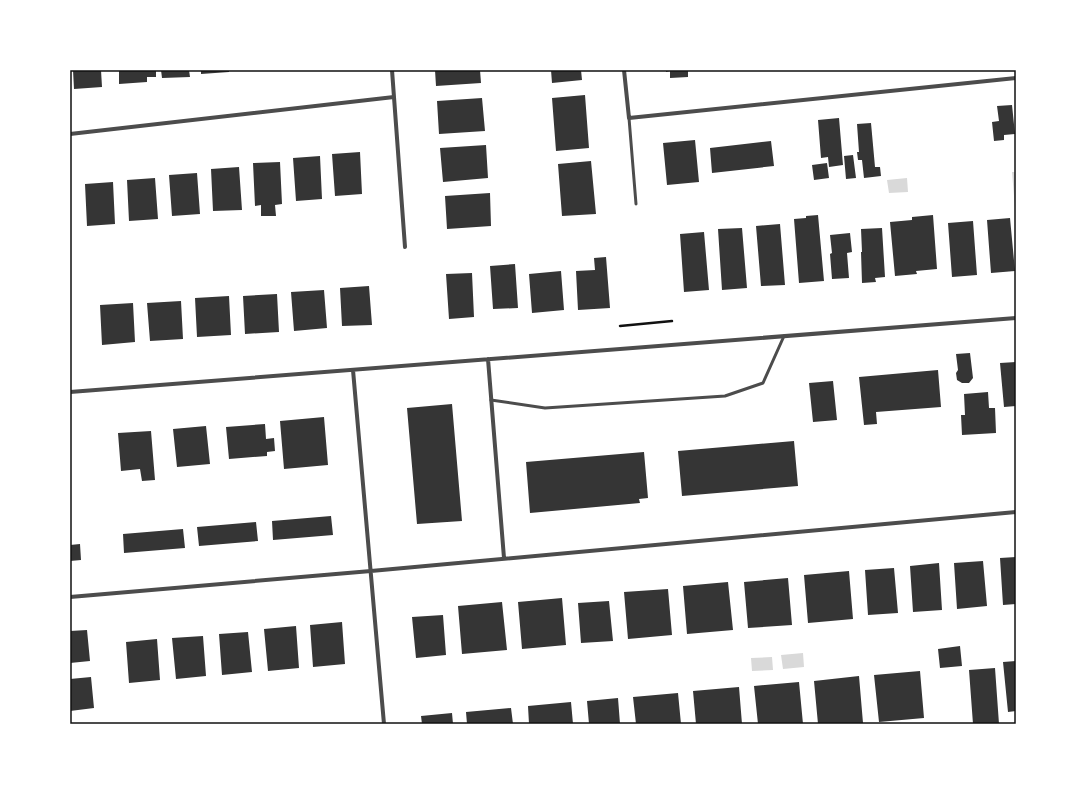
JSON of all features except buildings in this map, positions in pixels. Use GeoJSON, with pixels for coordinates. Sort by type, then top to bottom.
{"type":"FeatureCollection","features":[{"type":"Feature","properties":{"kind":"street"},"geometry":{"type":"LineString","coordinates":[[392,70],[405,247]]}},
{"type":"Feature","properties":{"kind":"street"},"geometry":{"type":"LineString","coordinates":[[624,70],[629,118],[1016,78]]}},
{"type":"Feature","properties":{"kind":"street"},"geometry":{"type":"LineString","coordinates":[[70,134],[394,96]]}},
{"type":"Feature","properties":{"kind":"street"},"geometry":{"type":"LineString","coordinates":[[70,392],[1016,318]]}},
{"type":"Feature","properties":{"kind":"street"},"geometry":{"type":"LineString","coordinates":[[488,359],[504,558]]}},
{"type":"Feature","properties":{"kind":"street"},"geometry":{"type":"LineString","coordinates":[[353,370],[384,724]]}},
{"type":"Feature","properties":{"kind":"street"},"geometry":{"type":"LineString","coordinates":[[70,597],[1016,512]]}},
{"type":"Feature","properties":{"kind":"lane"},"geometry":{"type":"LineString","coordinates":[[629,118],[636,204]]}},
{"type":"Feature","properties":{"kind":"lane"},"geometry":{"type":"LineString","coordinates":[[491,400],[545,408],[725,396],[763,383],[784,336]]}},
{"type":"Feature","properties":{"kind":"path"},"geometry":{"type":"LineString","coordinates":[[620,326],[672,321]]}},
{"type":"Feature","properties":{"kind":"shaded area"},"geometry":{"type":"Polygon","coordinates":[[[1012,172],[1016,172],[1016,208],[1015,208],[1012,172]]]}},
{"type":"Feature","properties":{"kind":"shaded area"},"geometry":{"type":"Polygon","coordinates":[[[907,178],[908,192],[889,193],[887,180],[907,178]]]}},
{"type":"Feature","properties":{"kind":"shaded area"},"geometry":{"type":"Polygon","coordinates":[[[803,653],[804,667],[783,669],[781,655],[803,653]]]}},
{"type":"Feature","properties":{"kind":"shaded area"},"geometry":{"type":"Polygon","coordinates":[[[772,657],[773,670],[752,671],[751,658],[772,657]]]}}]}
